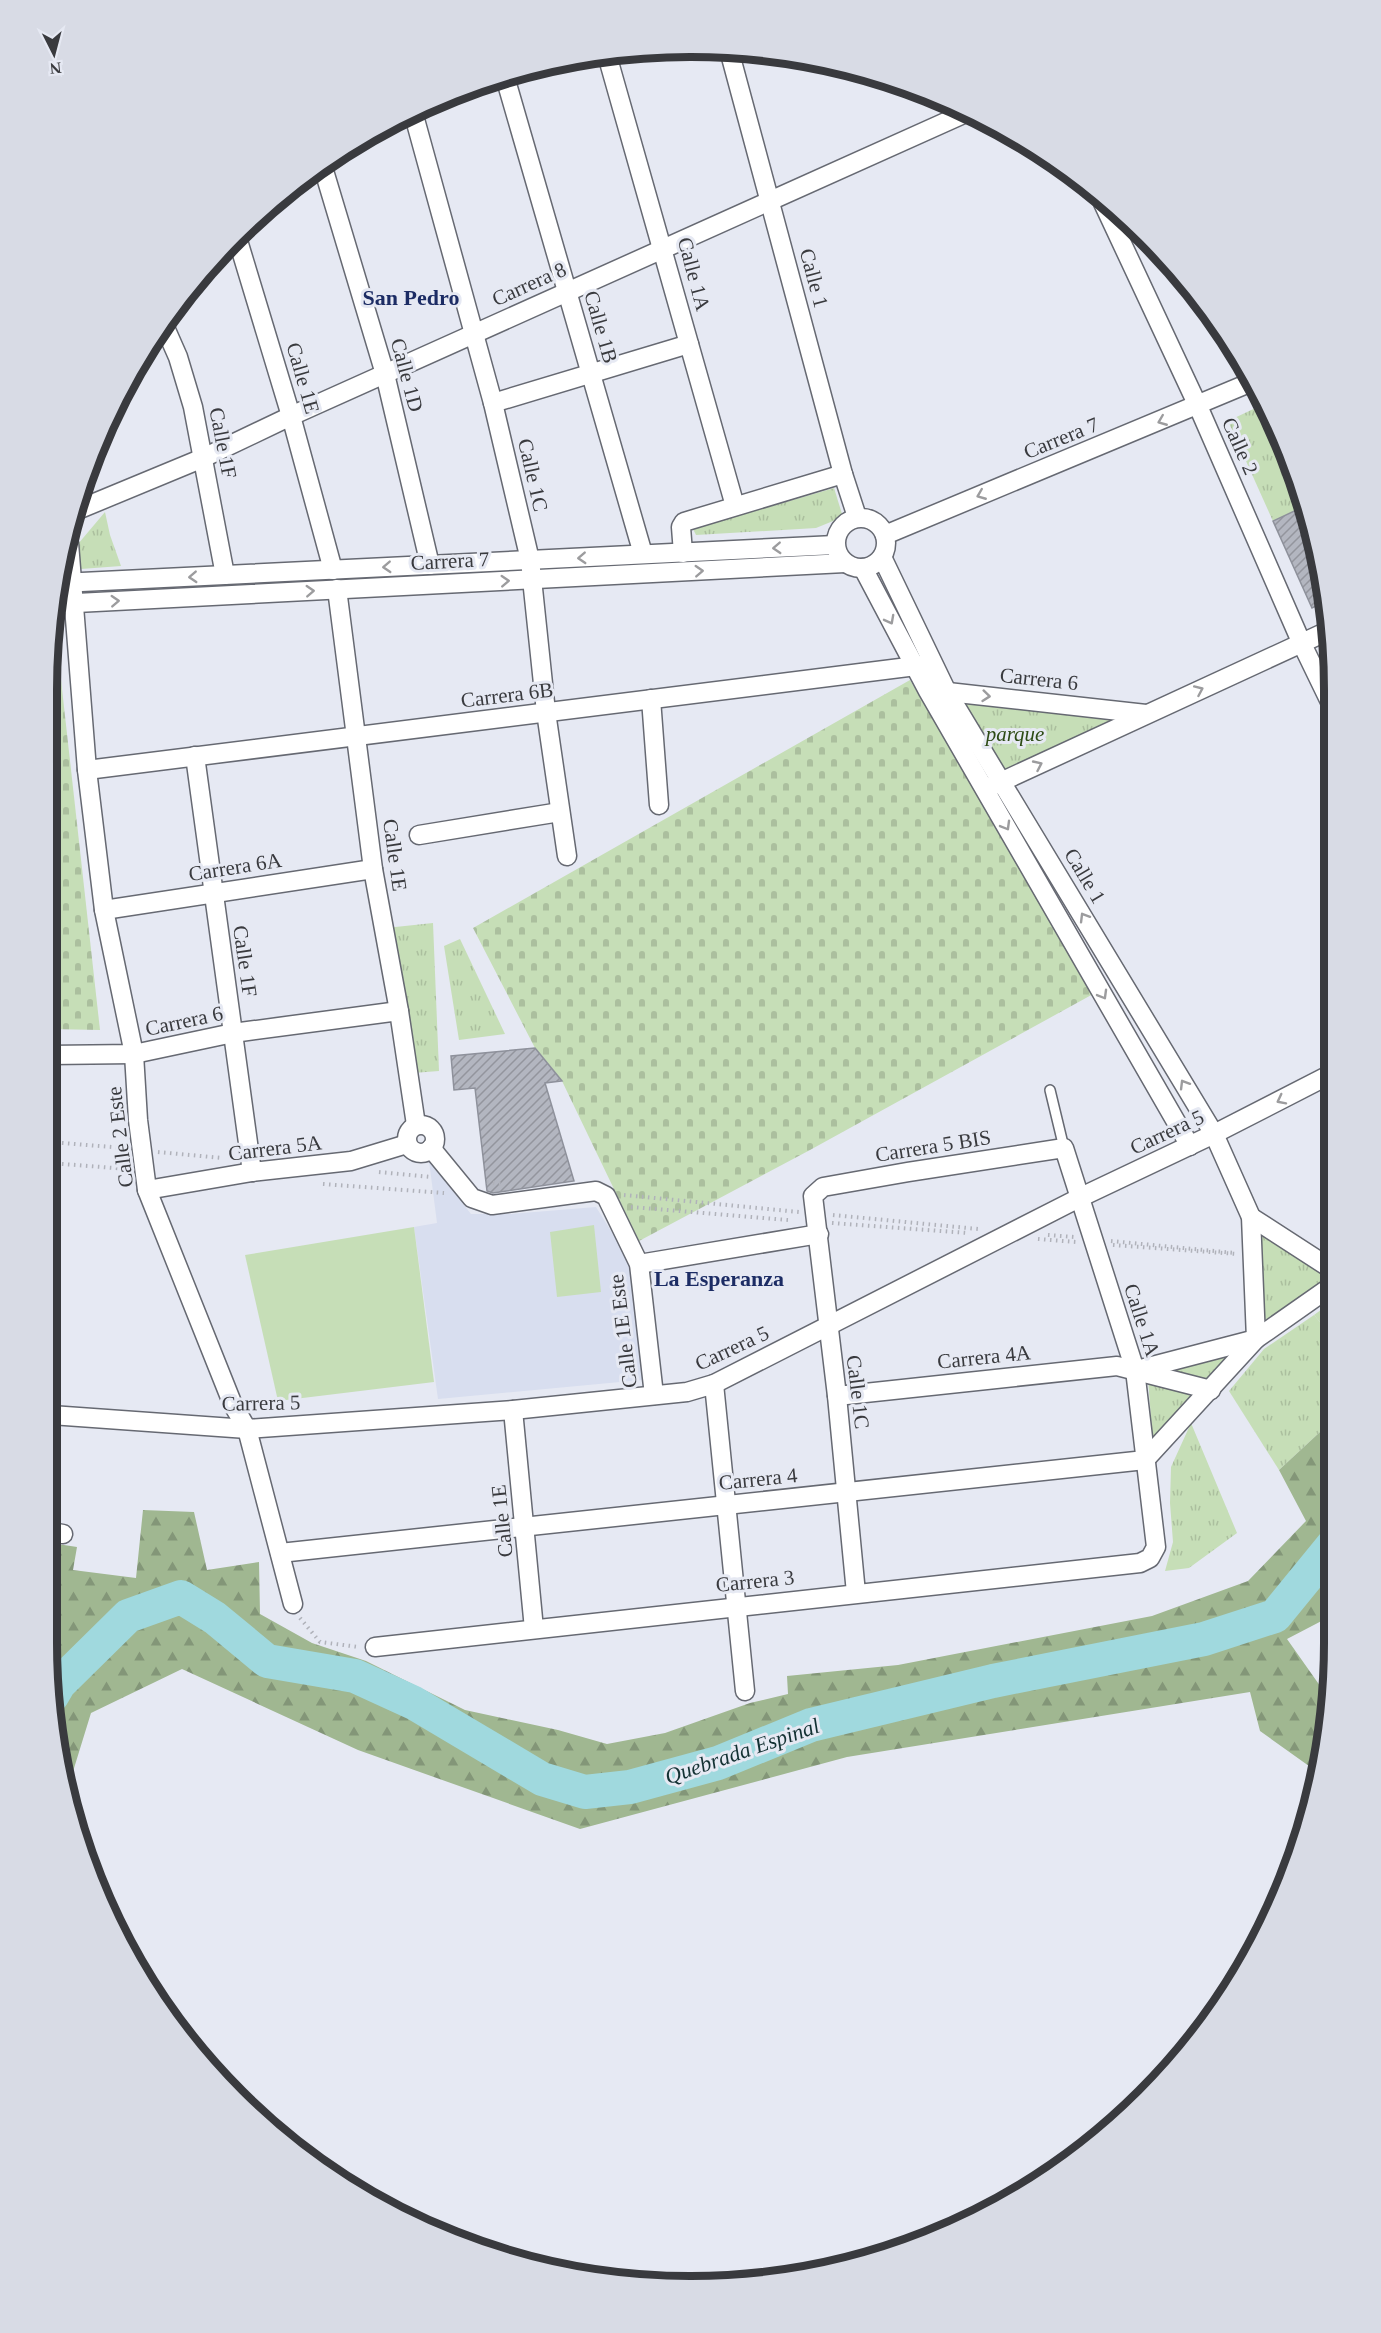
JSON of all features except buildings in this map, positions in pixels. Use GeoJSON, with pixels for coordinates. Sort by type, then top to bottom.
{"type":"FeatureCollection","features":[{"type":"Feature","properties":{"kind":"street","name":"Calle 1"},"geometry":{"type":"LineString","coordinates":[[731,58],[843,474],[857,518]]}},
{"type":"Feature","properties":{"kind":"street","name":"Calle 1A"},"geometry":{"type":"LineString","coordinates":[[609,62],[735,506]]}},
{"type":"Feature","properties":{"kind":"street","name":"Calle 1B"},"geometry":{"type":"LineString","coordinates":[[507,85],[643,554]]}},
{"type":"Feature","properties":{"kind":"street","name":"Carrera 8"},"geometry":{"type":"LineString","coordinates":[[85,507],[203,458],[291,416],[958,116]]}},
{"type":"Feature","properties":{"kind":"street","name":"Calle 1C"},"geometry":{"type":"LineString","coordinates":[[415,120],[493,403],[530,560],[546,712],[567,856]]}},
{"type":"Feature","properties":{"kind":"street","name":"Calle 1D"},"geometry":{"type":"LineString","coordinates":[[325,174],[385,374],[430,566]]}},
{"type":"Feature","properties":{"kind":"street","name":"Calle 2"},"geometry":{"type":"LineString","coordinates":[[1108,214],[1198,406],[1324,689]]}},
{"type":"Feature","properties":{"kind":"street","name":"Calle 1E"},"geometry":{"type":"LineString","coordinates":[[240,246],[291,416],[333,570]]}},
{"type":"Feature","properties":{"kind":"street","name":"Calle 1F"},"geometry":{"type":"LineString","coordinates":[[168,334],[178,357],[193,407],[225,575]]}},
{"type":"Feature","properties":{"kind":"street"},"geometry":{"type":"LineString","coordinates":[[493,403],[689,344]]}},
{"type":"Feature","properties":{"kind":"street","name":"Carrera 7"},"geometry":{"type":"LineString","coordinates":[[885,535],[1245,385]]}},
{"type":"Feature","properties":{"kind":"street"},"geometry":{"type":"LineString","coordinates":[[683,553],[682,524],[843,474]]}},
{"type":"Feature","properties":{"kind":"street"},"geometry":{"type":"LineString","coordinates":[[857,518],[868,519],[879,525],[885,535],[886,546],[882,557],[874,564],[863,568],[845,563],[838,555],[835,546],[840,527],[857,518]]}},
{"type":"Feature","properties":{"kind":"street","name":"Carrera 7"},"geometry":{"type":"LineString","coordinates":[[66,583],[835,546]]}},
{"type":"Feature","properties":{"kind":"street","name":"Calle 1"},"geometry":{"type":"LineString","coordinates":[[882,557],[924,665],[928,691],[1190,1146]]}},
{"type":"Feature","properties":{"kind":"street","name":"Carrera 7"},"geometry":{"type":"LineString","coordinates":[[65,603],[845,563]]}},
{"type":"Feature","properties":{"kind":"street","name":"Calle 1"},"geometry":{"type":"LineString","coordinates":[[863,568],[924,665],[947,692],[1003,782],[1214,1134],[1251,1217],[1256,1339]]}},
{"type":"Feature","properties":{"kind":"street","name":"Calle 2 Este"},"geometry":{"type":"LineString","coordinates":[[66,585],[65,603],[104,910],[134,1054],[138,1120],[147,1190],[232,1404],[247,1429],[293,1604]]}},
{"type":"Feature","properties":{"kind":"street","name":"Calle 1E"},"geometry":{"type":"LineString","coordinates":[[337,589],[373,869],[399,1011],[416,1125]]}},
{"type":"Feature","properties":{"kind":"street"},"geometry":{"type":"LineString","coordinates":[[985,789],[1322,634]]}},
{"type":"Feature","properties":{"kind":"street","name":"Carrera 6B"},"geometry":{"type":"LineString","coordinates":[[87,770],[924,665]]}},
{"type":"Feature","properties":{"kind":"street","name":"Carrera 6"},"geometry":{"type":"LineString","coordinates":[[928,691],[1146,714]]}},
{"type":"Feature","properties":{"kind":"street"},"geometry":{"type":"LineString","coordinates":[[651,699],[659,805]]}},
{"type":"Feature","properties":{"kind":"street","name":"Calle 1F"},"geometry":{"type":"LineString","coordinates":[[195,756],[252,1172]]}},
{"type":"Feature","properties":{"kind":"street"},"geometry":{"type":"LineString","coordinates":[[419,835],[560,812]]}},
{"type":"Feature","properties":{"kind":"street","name":"Carrera 6A"},"geometry":{"type":"LineString","coordinates":[[104,910],[373,869]]}},
{"type":"Feature","properties":{"kind":"street","name":"Carrera 6"},"geometry":{"type":"LineString","coordinates":[[57,1055],[134,1054],[233,1033],[399,1011]]}},
{"type":"Feature","properties":{"kind":"street","name":"Carrera 5"},"geometry":{"type":"LineString","coordinates":[[57,1415],[247,1429],[513,1410],[687,1392],[714,1384],[1079,1198],[1190,1146],[1324,1078]]}},
{"type":"Feature","properties":{"kind":"street"},"geometry":{"type":"LineString","coordinates":[[416,1125],[425,1125],[433,1131],[435,1140],[431,1149],[418,1153],[408,1144],[407,1135],[416,1125]]}},
{"type":"Feature","properties":{"kind":"street","name":"Carrera 5A"},"geometry":{"type":"LineString","coordinates":[[147,1190],[252,1172],[351,1161],[408,1144]]}},
{"type":"Feature","properties":{"kind":"street","name":"Calle 1A"},"geometry":{"type":"LineString","coordinates":[[1064,1148],[1135,1370],[1156,1547],[1150,1558],[1140,1563]]}},
{"type":"Feature","properties":{"kind":"street","name":"Carrera 5 BIS"},"geometry":{"type":"LineString","coordinates":[[810,1204],[823,1187],[1064,1148]]}},
{"type":"Feature","properties":{"kind":"street"},"geometry":{"type":"LineString","coordinates":[[431,1149],[472,1198],[492,1205],[596,1191],[612,1195]]}},
{"type":"Feature","properties":{"kind":"street","name":"Calle 1E Este"},"geometry":{"type":"LineString","coordinates":[[612,1195],[639,1264],[654,1395]]}},
{"type":"Feature","properties":{"kind":"street","name":"Calle 1C"},"geometry":{"type":"LineString","coordinates":[[810,1204],[823,1228],[827,1327],[837,1396],[856,1593]]}},
{"type":"Feature","properties":{"kind":"street"},"geometry":{"type":"LineString","coordinates":[[1251,1217],[1324,1264]]}},
{"type":"Feature","properties":{"kind":"street"},"geometry":{"type":"LineString","coordinates":[[639,1264],[823,1228]]}},
{"type":"Feature","properties":{"kind":"street"},"geometry":{"type":"LineString","coordinates":[[1145,1460],[1256,1339],[1324,1291]]}},
{"type":"Feature","properties":{"kind":"street","name":"Carrera 4A"},"geometry":{"type":"LineString","coordinates":[[1135,1370],[1256,1339]]}},
{"type":"Feature","properties":{"kind":"street","name":"Carrera 4A"},"geometry":{"type":"LineString","coordinates":[[837,1396],[1117,1366],[1211,1390]]}},
{"type":"Feature","properties":{"kind":"street"},"geometry":{"type":"LineString","coordinates":[[714,1384],[745,1691]]}},
{"type":"Feature","properties":{"kind":"street","name":"Calle 1E"},"geometry":{"type":"LineString","coordinates":[[513,1410],[534,1629]]}},
{"type":"Feature","properties":{"kind":"street","name":"Carrera 4"},"geometry":{"type":"LineString","coordinates":[[280,1553],[1145,1460]]}},
{"type":"Feature","properties":{"kind":"street","name":"Carrera 3"},"geometry":{"type":"LineString","coordinates":[[375,1647],[1140,1563]]}},
{"type":"Feature","properties":{"kind":"lane","name":"Calle 1A"},"geometry":{"type":"LineString","coordinates":[[1050,1090],[1064,1148]]}},
{"type":"Feature","properties":{"kind":"path"},"geometry":{"type":"LineString","coordinates":[[57,1143],[133,1149]]}},
{"type":"Feature","properties":{"kind":"path"},"geometry":{"type":"LineString","coordinates":[[156,1152],[228,1158]]}},
{"type":"Feature","properties":{"kind":"path"},"geometry":{"type":"LineString","coordinates":[[57,1164],[134,1169]]}},
{"type":"Feature","properties":{"kind":"path"},"geometry":{"type":"LineString","coordinates":[[370,1172],[441,1178]]}},
{"type":"Feature","properties":{"kind":"path"},"geometry":{"type":"LineString","coordinates":[[476,1182],[512,1185]]}},
{"type":"Feature","properties":{"kind":"path"},"geometry":{"type":"LineString","coordinates":[[313,1183],[444,1193]]}},
{"type":"Feature","properties":{"kind":"path"},"geometry":{"type":"LineString","coordinates":[[612,1195],[810,1204]]}},
{"type":"Feature","properties":{"kind":"path"},"geometry":{"type":"LineString","coordinates":[[624,1207],[791,1220]]}},
{"type":"Feature","properties":{"kind":"path"},"geometry":{"type":"LineString","coordinates":[[832,1215],[986,1229]]}},
{"type":"Feature","properties":{"kind":"path"},"geometry":{"type":"LineString","coordinates":[[823,1228],[983,1234]]}},
{"type":"Feature","properties":{"kind":"path"},"geometry":{"type":"LineString","coordinates":[[1032,1236],[1079,1240]]}},
{"type":"Feature","properties":{"kind":"path"},"geometry":{"type":"LineString","coordinates":[[1103,1242],[1246,1254]]}},
{"type":"Feature","properties":{"kind":"path"},"geometry":{"type":"LineString","coordinates":[[293,1604],[302,1621],[320,1642],[375,1647]]}},
{"type":"Feature","properties":{"kind":"shaded area"},"geometry":{"type":"Polygon","coordinates":[[[429,1161],[471,1214],[510,1214],[596,1207],[638,1274],[652,1379],[438,1399],[414,1227],[437,1223],[429,1161]]]}},
{"type":"Feature","properties":{"kind":"green space"},"geometry":{"type":"Polygon","coordinates":[[[1257,407],[1259,410],[1276,448],[1302,527],[1318,605],[1312,608],[1228,421],[1257,407]]]}},
{"type":"Feature","properties":{"kind":"green space"},"geometry":{"type":"Polygon","coordinates":[[[834,488],[843,517],[816,528],[696,535],[693,529],[834,488]]]}},
{"type":"Feature","properties":{"kind":"green space"},"geometry":{"type":"Polygon","coordinates":[[[105,512],[121,566],[81,569],[78,544],[105,512]]]}},
{"type":"Feature","properties":{"kind":"green space"},"geometry":{"type":"Polygon","coordinates":[[[58,652],[100,1030],[57,1029],[58,652]]]}},
{"type":"Feature","properties":{"kind":"green space"},"geometry":{"type":"Polygon","coordinates":[[[910,680],[1095,993],[639,1241],[562,1081],[535,1048],[473,928],[910,680]]]}},
{"type":"Feature","properties":{"kind":"green space","name":"parque"},"geometry":{"type":"Polygon","coordinates":[[[954,692],[1123,717],[1000,775],[954,692]]]}},
{"type":"Feature","properties":{"kind":"green space"},"geometry":{"type":"Polygon","coordinates":[[[433,923],[439,1071],[413,1073],[386,928],[433,923]]]}},
{"type":"Feature","properties":{"kind":"green space"},"geometry":{"type":"Polygon","coordinates":[[[460,939],[505,1034],[459,1040],[444,946],[460,939]]]}},
{"type":"Feature","properties":{"kind":"green space"},"geometry":{"type":"Polygon","coordinates":[[[594,1225],[601,1292],[557,1297],[550,1232],[594,1225]]]}},
{"type":"Feature","properties":{"kind":"green space"},"geometry":{"type":"Polygon","coordinates":[[[414,1227],[434,1382],[278,1401],[245,1255],[414,1227]]]}},
{"type":"Feature","properties":{"kind":"green space"},"geometry":{"type":"Polygon","coordinates":[[[1259,1233],[1324,1274],[1324,1284],[1265,1320],[1259,1233]]]}},
{"type":"Feature","properties":{"kind":"green space"},"geometry":{"type":"Polygon","coordinates":[[[1324,1308],[1324,1327],[1314,1315],[1324,1308]]]}},
{"type":"Feature","properties":{"kind":"green space"},"geometry":{"type":"Polygon","coordinates":[[[1314,1315],[1324,1327],[1324,1428],[1279,1470],[1229,1391],[1264,1349],[1314,1315]]]}},
{"type":"Feature","properties":{"kind":"green space"},"geometry":{"type":"Polygon","coordinates":[[[1232,1353],[1208,1382],[1162,1370],[1232,1353]]]}},
{"type":"Feature","properties":{"kind":"green space"},"geometry":{"type":"Polygon","coordinates":[[[1148,1379],[1200,1392],[1153,1445],[1148,1379]]]}},
{"type":"Feature","properties":{"kind":"green space"},"geometry":{"type":"Polygon","coordinates":[[[1191,1423],[1237,1533],[1189,1568],[1165,1571],[1173,1542],[1170,1503],[1171,1467],[1191,1423]]]}},
{"type":"Feature","properties":{"kind":"green space"},"geometry":{"type":"Polygon","coordinates":[[[1324,1428],[1324,1620],[1287,1639],[1322,1689],[1312,1768],[1260,1731],[1250,1692],[847,1757],[580,1829],[358,1750],[182,1669],[91,1713],[72,1776],[69,1766],[58,1684],[57,1544],[77,1547],[73,1570],[136,1578],[143,1510],[194,1512],[207,1570],[259,1562],[260,1614],[312,1643],[366,1661],[465,1710],[558,1730],[607,1744],[665,1733],[750,1703],[788,1694],[787,1676],[898,1665],[1152,1616],[1248,1581],[1306,1521],[1279,1470],[1324,1428]]]}},
{"type":"Feature","properties":{"kind":"waterway","name":"Quebrada Espinal"},"geometry":{"type":"LineString","coordinates":[[58,1685],[128,1616],[181,1597],[215,1618],[267,1661],[355,1676],[414,1703],[542,1779],[585,1792],[630,1787],[718,1763],[811,1725],[993,1681],[1204,1639],[1275,1616],[1324,1556]]}},
{"type":"Feature","properties":{"kind":"district","name":"San Pedro"},"geometry":{"type":"Point","coordinates":[411,297]}},
{"type":"Feature","properties":{"kind":"district","name":"La Esperanza"},"geometry":{"type":"Point","coordinates":[719,1278]}}]}
